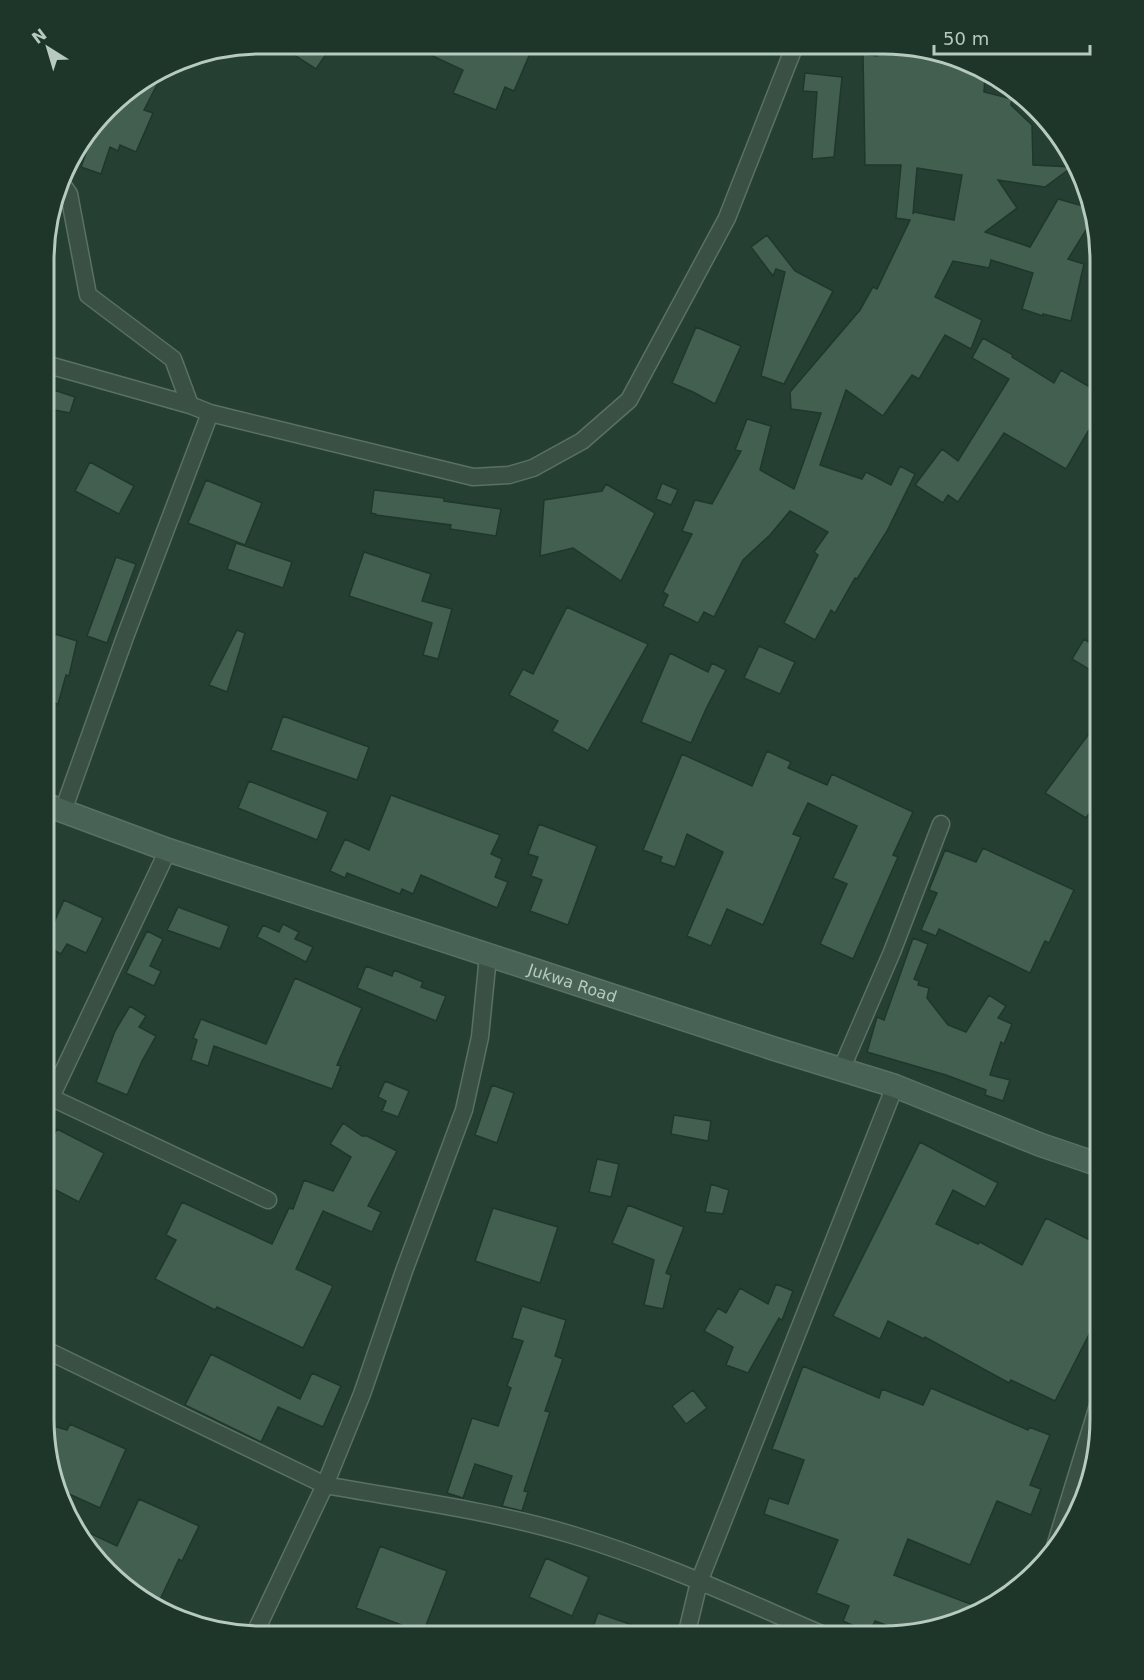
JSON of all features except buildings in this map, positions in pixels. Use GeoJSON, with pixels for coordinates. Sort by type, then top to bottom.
{"type":"FeatureCollection","features":[{"type":"Feature","properties":{"kind":"main road","name":"Jukwa Road"},"geometry":{"type":"LineString","coordinates":[[54,808],[168,850],[488,956],[895,1086],[1041,1145],[1090,1162]]}},
{"type":"Feature","properties":{"kind":"street"},"geometry":{"type":"LineString","coordinates":[[54,367],[190,405],[210,413],[473,477],[509,475],[533,468],[582,441],[629,400],[727,218],[791,54]]}},
{"type":"Feature","properties":{"kind":"street"},"geometry":{"type":"LineString","coordinates":[[67,191],[88,295],[173,359],[190,405]]}},
{"type":"Feature","properties":{"kind":"street"},"geometry":{"type":"LineString","coordinates":[[54,808],[125,638],[210,413]]}},
{"type":"Feature","properties":{"kind":"street"},"geometry":{"type":"LineString","coordinates":[[841,1070],[892,952],[941,824]]}},
{"type":"Feature","properties":{"kind":"street"},"geometry":{"type":"LineString","coordinates":[[54,1089],[168,850]]}},
{"type":"Feature","properties":{"kind":"street"},"geometry":{"type":"LineString","coordinates":[[258,1626],[325,1485],[362,1394],[404,1271],[464,1110],[480,1037],[488,956]]}},
{"type":"Feature","properties":{"kind":"street"},"geometry":{"type":"LineString","coordinates":[[689,1626],[699,1582],[895,1086]]}},
{"type":"Feature","properties":{"kind":"street"},"geometry":{"type":"LineString","coordinates":[[54,1107],[268,1200]]}},
{"type":"Feature","properties":{"kind":"street"},"geometry":{"type":"LineString","coordinates":[[54,1353],[325,1485],[473,1511],[575,1536],[658,1564],[802,1626]]}}]}
